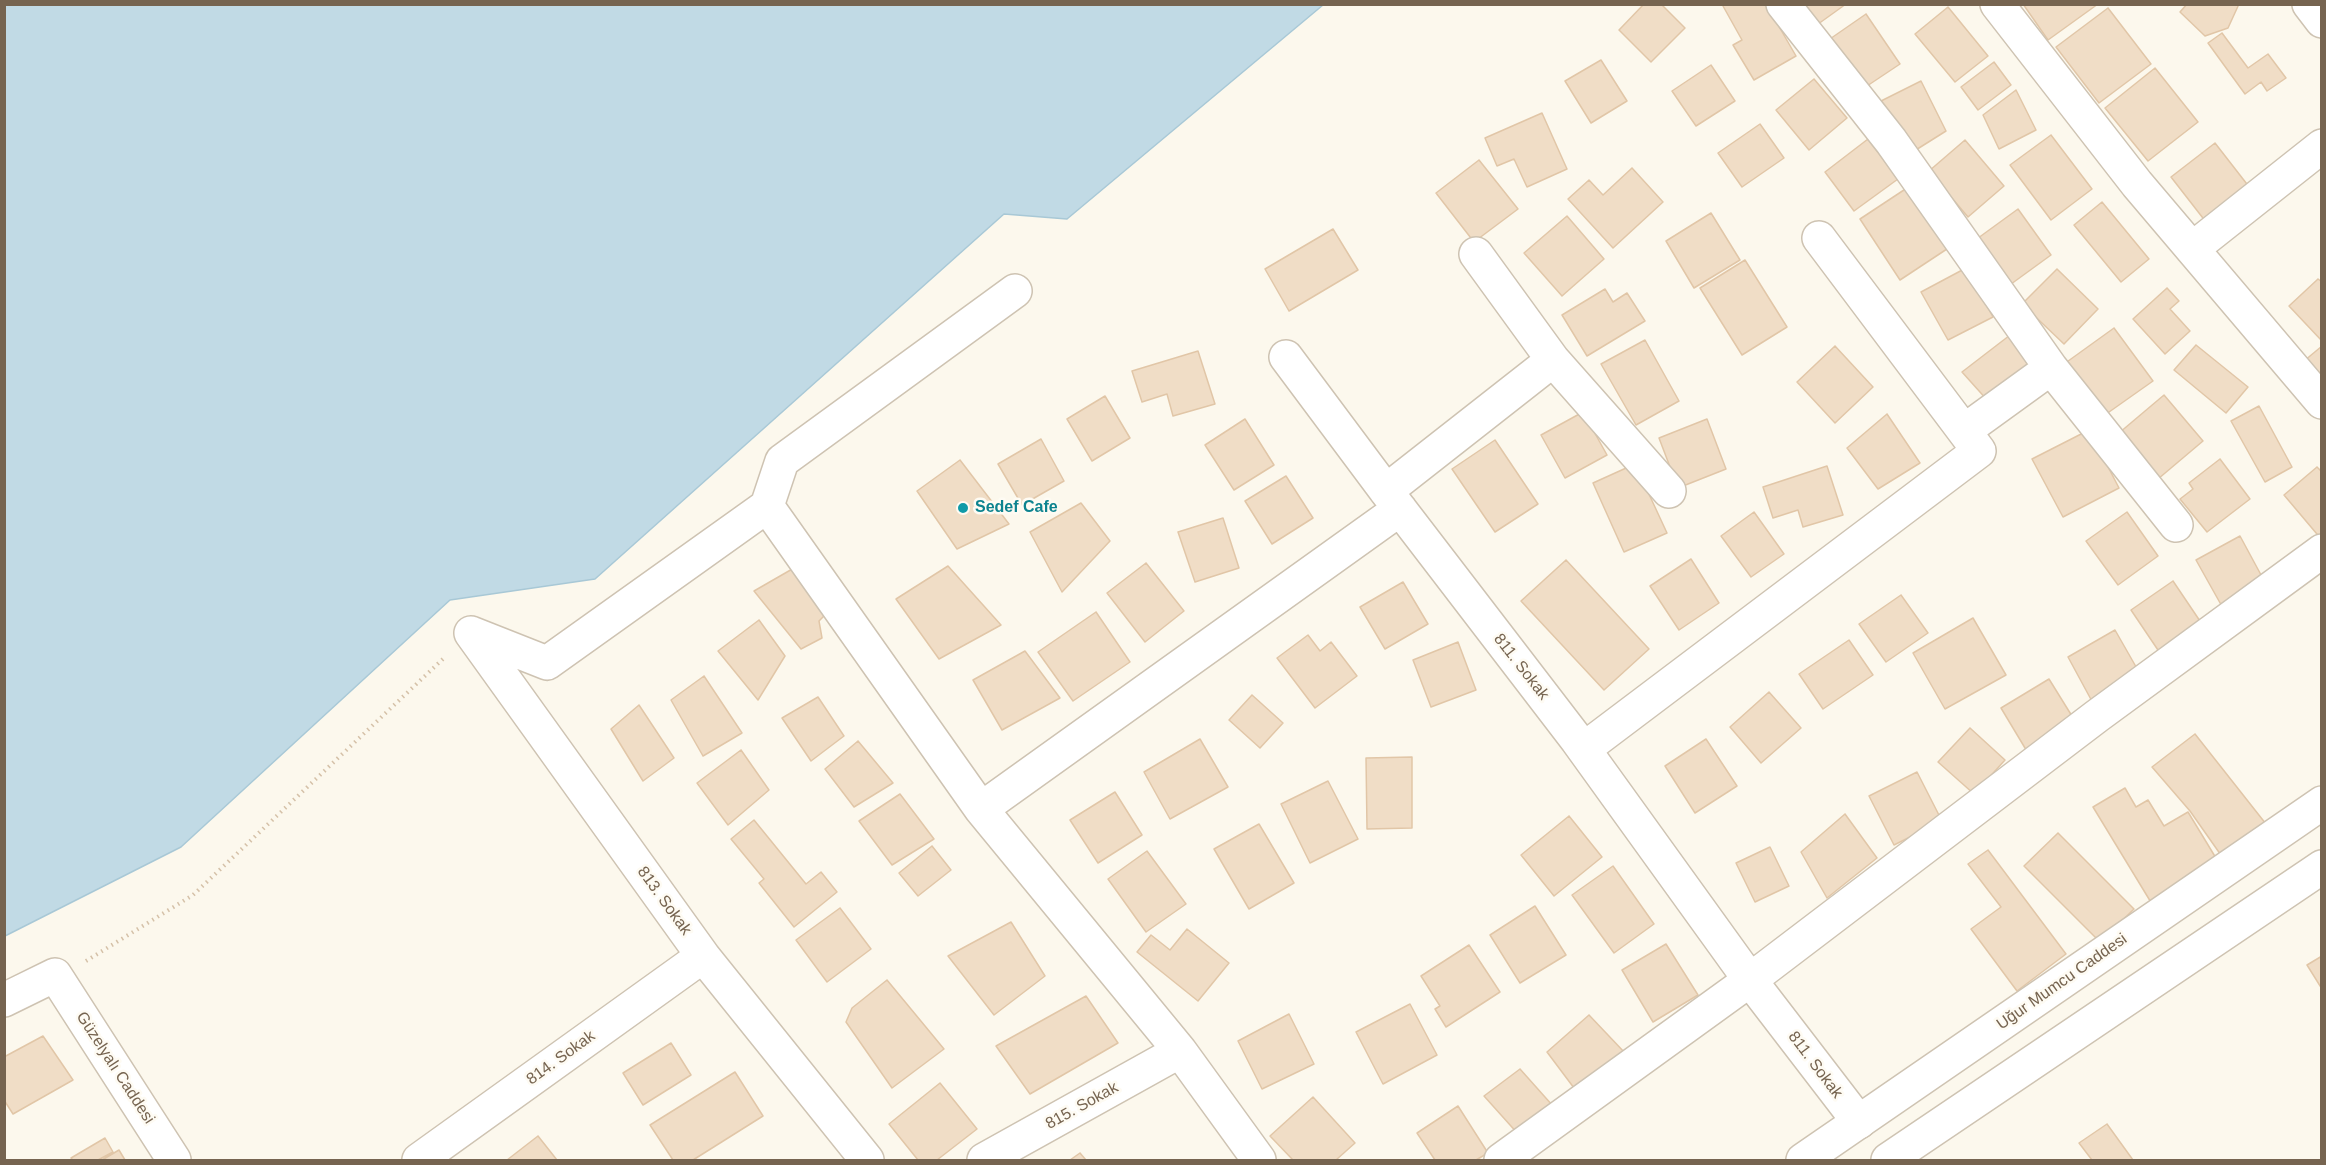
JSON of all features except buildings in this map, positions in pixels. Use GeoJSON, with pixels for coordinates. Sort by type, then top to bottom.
{"type":"FeatureCollection","features":[{"type":"Feature","properties":{"kind":"street"},"geometry":{"type":"LineString","coordinates":[[1783,4],[1891,141],[2051,368],[2176,525]]}},
{"type":"Feature","properties":{"kind":"street"},"geometry":{"type":"LineString","coordinates":[[1998,4],[2137,184],[2322,402]]}},
{"type":"Feature","properties":{"kind":"street"},"geometry":{"type":"LineString","coordinates":[[2309,4],[2322,21]]}},
{"type":"Feature","properties":{"kind":"street"},"geometry":{"type":"LineString","coordinates":[[2192,249],[2322,146]]}},
{"type":"Feature","properties":{"kind":"street"},"geometry":{"type":"LineString","coordinates":[[1584,749],[1979,451],[1819,238]]}},
{"type":"Feature","properties":{"kind":"street"},"geometry":{"type":"LineString","coordinates":[[1476,254],[1553,360],[1670,491]]}},
{"type":"Feature","properties":{"kind":"street"},"geometry":{"type":"LineString","coordinates":[[471,633],[547,663],[767,506],[782,461],[1015,291]]}},
{"type":"Feature","properties":{"kind":"street","name":"811. Sokak"},"geometry":{"type":"LineString","coordinates":[[1286,357],[1584,749],[1750,980],[1859,1122]]}},
{"type":"Feature","properties":{"kind":"street"},"geometry":{"type":"LineString","coordinates":[[981,809],[1393,500],[1553,360]]}},
{"type":"Feature","properties":{"kind":"street"},"geometry":{"type":"LineString","coordinates":[[1964,431],[2051,368]]}},
{"type":"Feature","properties":{"kind":"street"},"geometry":{"type":"LineString","coordinates":[[767,506],[981,809],[1180,1051],[1259,1161]]}},
{"type":"Feature","properties":{"kind":"street"},"geometry":{"type":"LineString","coordinates":[[1501,1161],[1750,980],[2097,716],[2322,551]]}},
{"type":"Feature","properties":{"kind":"street","name":"813. Sokak"},"geometry":{"type":"LineString","coordinates":[[471,633],[704,956],[867,1161]]}},
{"type":"Feature","properties":{"kind":"street","name":"Uğur Mumcu Caddesi"},"geometry":{"type":"LineString","coordinates":[[1803,1161],[2322,803]]}},
{"type":"Feature","properties":{"kind":"street"},"geometry":{"type":"LineString","coordinates":[[1892,1160],[2322,867]]}},
{"type":"Feature","properties":{"kind":"street","name":"814. Sokak"},"geometry":{"type":"LineString","coordinates":[[419,1161],[704,956]]}},
{"type":"Feature","properties":{"kind":"street"},"geometry":{"type":"LineString","coordinates":[[4,1000],[55,975]]}},
{"type":"Feature","properties":{"kind":"street","name":"Güzelyalı Caddesi"},"geometry":{"type":"LineString","coordinates":[[55,975],[174,1161]]}},
{"type":"Feature","properties":{"kind":"street","name":"815. Sokak"},"geometry":{"type":"LineString","coordinates":[[984,1161],[1180,1051]]}},
{"type":"Feature","properties":{"kind":"path"},"geometry":{"type":"LineString","coordinates":[[55,975],[88,960],[193,895],[471,633]]}},
{"type":"Feature","properties":{"kind":"water"},"geometry":{"type":"Polygon","coordinates":[[[4,5],[1323,5],[1067,219],[1004,214],[595,579],[450,600],[181,847],[5,936],[4,5]]]}},
{"type":"Feature","properties":{"kind":"place","name":"Sedef Cafe"},"geometry":{"type":"Point","coordinates":[963,508]}}]}
